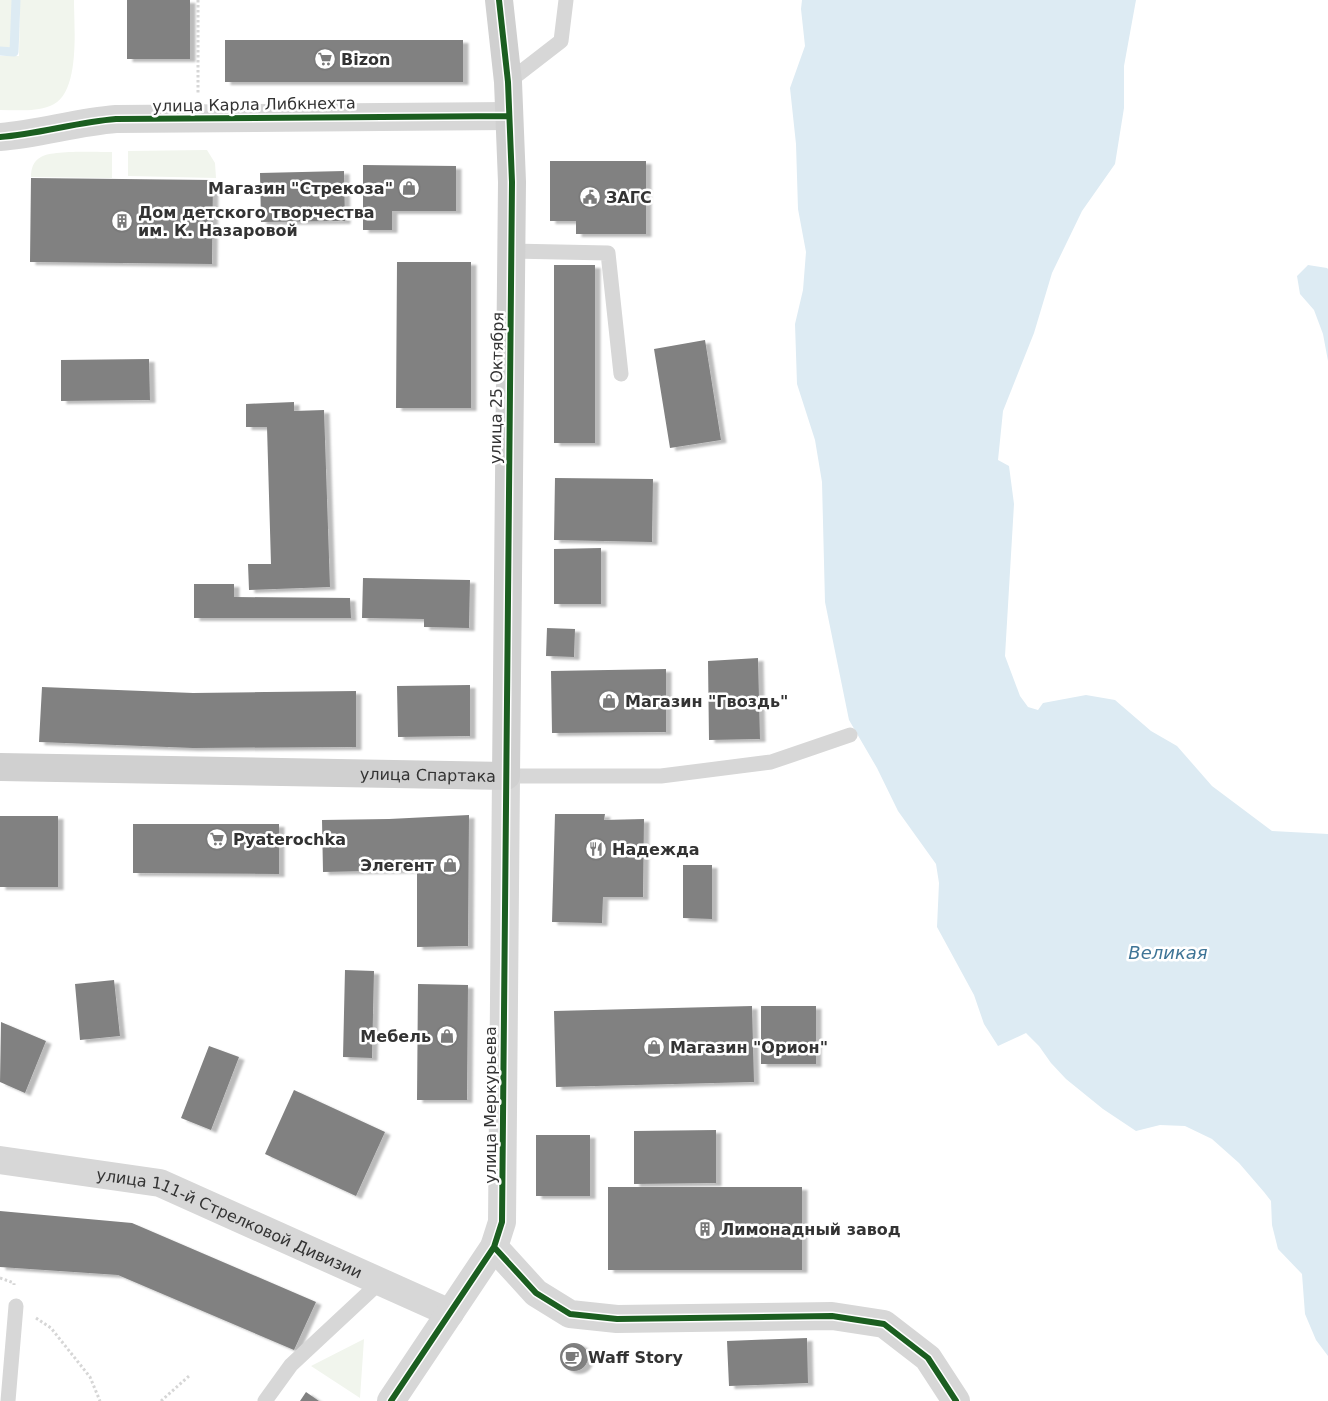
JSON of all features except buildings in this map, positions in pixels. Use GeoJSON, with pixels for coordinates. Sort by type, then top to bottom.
{"type":"FeatureCollection","features":[{"type":"Feature","properties":{"kind":"street","name":"улица 25 Октября"},"geometry":{"type":"LineString","coordinates":[[499,0],[508,82],[512,182],[506,776]]}},
{"type":"Feature","properties":{"kind":"street","name":"улица Карла Либкнехта"},"geometry":{"type":"LineString","coordinates":[[0,137],[22,135],[90,121],[198,118],[509,116]]}},
{"type":"Feature","properties":{"kind":"street","name":"улица Спартака"},"geometry":{"type":"LineString","coordinates":[[0,767],[506,776]]}},
{"type":"Feature","properties":{"kind":"street","name":"улица Меркурьева"},"geometry":{"type":"LineString","coordinates":[[391,1401],[494,1247],[502,1222],[506,776]]}},
{"type":"Feature","properties":{"kind":"street","name":"улица 111-й Стрелковой Дивизии"},"geometry":{"type":"LineString","coordinates":[[0,1160],[160,1183],[450,1313]]}},
{"type":"Feature","properties":{"kind":"street"},"geometry":{"type":"LineString","coordinates":[[494,1247],[536,1293],[570,1314],[617,1319],[832,1316],[884,1324],[928,1358],[956,1401]]}},
{"type":"Feature","properties":{"kind":"lane"},"geometry":{"type":"LineString","coordinates":[[508,82],[561,41],[566,0]]}},
{"type":"Feature","properties":{"kind":"lane"},"geometry":{"type":"LineString","coordinates":[[511,251],[608,253],[621,374]]}},
{"type":"Feature","properties":{"kind":"lane","name":"улица Спартака"},"geometry":{"type":"LineString","coordinates":[[506,776],[661,776],[771,762],[850,735]]}},
{"type":"Feature","properties":{"kind":"lane"},"geometry":{"type":"LineString","coordinates":[[265,1401],[291,1365],[380,1282]]}},
{"type":"Feature","properties":{"kind":"lane"},"geometry":{"type":"LineString","coordinates":[[8,1401],[16,1306]]}},
{"type":"Feature","properties":{"kind":"path"},"geometry":{"type":"LineString","coordinates":[[198,0],[198,118]]}},
{"type":"Feature","properties":{"kind":"path"},"geometry":{"type":"LineString","coordinates":[[0,1278],[14,1283],[16,1306],[51,1328],[90,1377],[100,1401]]}},
{"type":"Feature","properties":{"kind":"path"},"geometry":{"type":"LineString","coordinates":[[161,1401],[189,1376]]}},
{"type":"Feature","properties":{"kind":"shaded area"},"geometry":{"type":"Polygon","coordinates":[[[0,0],[15,0],[14,47],[0,47],[0,0]]]}},
{"type":"Feature","properties":{"kind":"shaded area"},"geometry":{"type":"Polygon","coordinates":[[[20,0],[74,0],[74,59],[67,89],[60,100],[44,108],[0,110],[0,56],[19,56],[20,0]]]}},
{"type":"Feature","properties":{"kind":"shaded area"},"geometry":{"type":"Polygon","coordinates":[[[207,150],[215,163],[216,178],[128,176],[128,151],[207,150]]]}},
{"type":"Feature","properties":{"kind":"shaded area"},"geometry":{"type":"Polygon","coordinates":[[[75,152],[112,152],[112,178],[31,177],[34,163],[47,155],[75,152]]]}},
{"type":"Feature","properties":{"kind":"shaded area"},"geometry":{"type":"Polygon","coordinates":[[[364,1339],[360,1398],[311,1366],[364,1339]]]}},
{"type":"Feature","properties":{"kind":"water","name":"Великая"},"geometry":{"type":"Polygon","coordinates":[[[802,0],[1136,0],[1124,66],[1124,108],[1115,164],[1082,211],[1052,273],[1034,333],[1003,411],[998,460],[1009,466],[1014,504],[1005,656],[1020,696],[1028,707],[1038,710],[1043,703],[1086,695],[1115,700],[1151,731],[1177,746],[1212,786],[1272,831],[1328,834],[1328,1356],[1316,1340],[1305,1314],[1302,1274],[1278,1249],[1272,1225],[1271,1201],[1239,1163],[1212,1139],[1185,1126],[1160,1125],[1136,1131],[1103,1109],[1066,1079],[1026,1033],[998,1046],[984,1024],[974,995],[937,927],[939,883],[936,864],[898,811],[877,768],[849,720],[825,602],[822,482],[815,440],[797,384],[795,324],[803,290],[806,252],[798,209],[796,144],[790,88],[805,46],[801,9],[802,0]]]}},
{"type":"Feature","properties":{"kind":"water"},"geometry":{"type":"Polygon","coordinates":[[[1308,265],[1328,269],[1328,361],[1323,334],[1314,310],[1300,294],[1297,276],[1308,265]]]}},
{"type":"Feature","properties":{"kind":"waterway"},"geometry":{"type":"LineString","coordinates":[[0,51],[14,52],[16,0]]}},
{"type":"Feature","properties":{"kind":"cycle path"},"geometry":{"type":"LineString","coordinates":[[391,1401],[494,1247],[502,1222],[512,182],[508,82],[499,0]]}},
{"type":"Feature","properties":{"kind":"cycle path"},"geometry":{"type":"LineString","coordinates":[[0,137],[116,119],[509,116]]}},
{"type":"Feature","properties":{"kind":"cycle path"},"geometry":{"type":"LineString","coordinates":[[494,1247],[536,1293],[570,1314],[617,1319],[832,1316],[884,1324],[928,1358],[956,1401]]}},
{"type":"Feature","properties":{"kind":"place","name":"Bizon"},"geometry":{"type":"Point","coordinates":[325,59]}},
{"type":"Feature","properties":{"kind":"place","name":"Магазин \"Стрекоза\""},"geometry":{"type":"Point","coordinates":[409,188]}},
{"type":"Feature","properties":{"kind":"place","name":"ЗАГС"},"geometry":{"type":"Point","coordinates":[590,197]}},
{"type":"Feature","properties":{"kind":"place","name":"Дом детского творчества им. К. Назаровой"},"geometry":{"type":"Point","coordinates":[122,221]}},
{"type":"Feature","properties":{"kind":"place","name":"Магазин \"Гвоздь\""},"geometry":{"type":"Point","coordinates":[609,701]}},
{"type":"Feature","properties":{"kind":"place","name":"Pyaterochka"},"geometry":{"type":"Point","coordinates":[217,839]}},
{"type":"Feature","properties":{"kind":"place","name":"Надежда"},"geometry":{"type":"Point","coordinates":[596,849]}},
{"type":"Feature","properties":{"kind":"place","name":"Элегент"},"geometry":{"type":"Point","coordinates":[450,865]}},
{"type":"Feature","properties":{"kind":"place","name":"Мебель"},"geometry":{"type":"Point","coordinates":[447,1036]}},
{"type":"Feature","properties":{"kind":"place","name":"Магазин \"Орион\""},"geometry":{"type":"Point","coordinates":[654,1047]}},
{"type":"Feature","properties":{"kind":"place","name":"Лимонадный завод"},"geometry":{"type":"Point","coordinates":[705,1229]}},
{"type":"Feature","properties":{"kind":"place","name":"Waff Story"},"geometry":{"type":"Point","coordinates":[572,1357]}}]}
